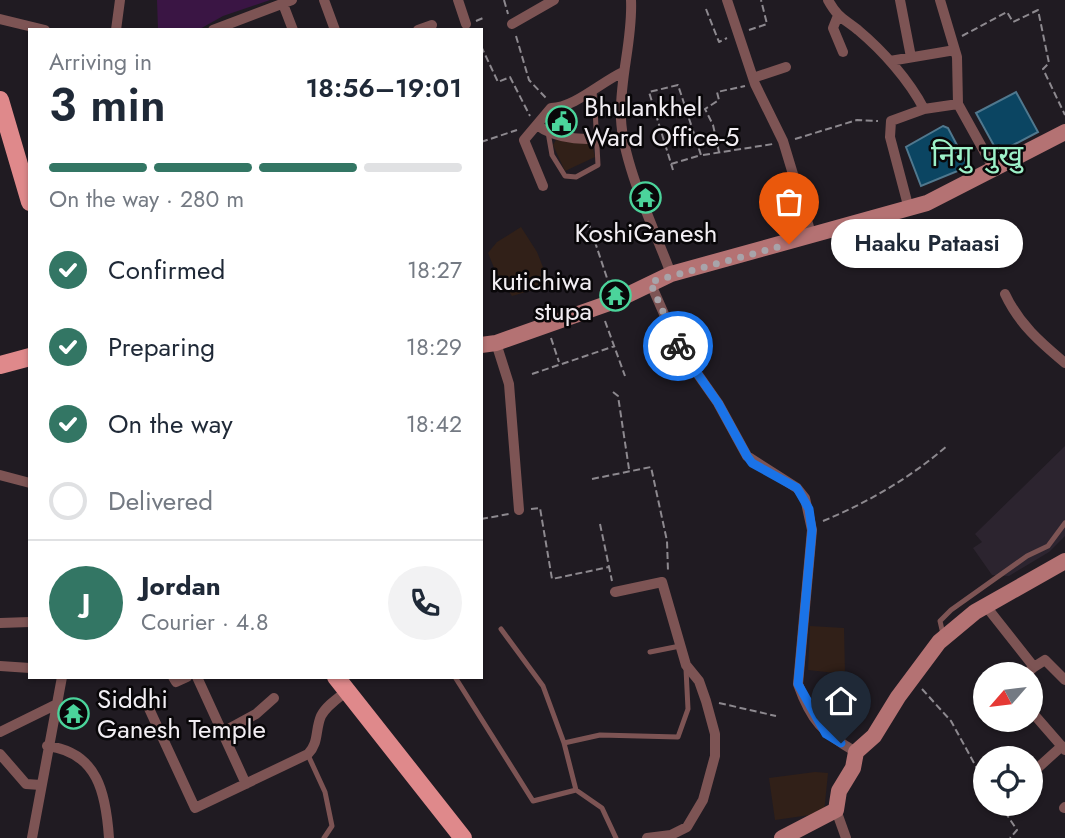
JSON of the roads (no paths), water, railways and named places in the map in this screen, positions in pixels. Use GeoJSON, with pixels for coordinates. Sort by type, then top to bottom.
{"type":"FeatureCollection","features":[{"type":"Feature","properties":{"kind":"main road"},"geometry":{"type":"LineString","coordinates":[[0,100],[28,195]]}},
{"type":"Feature","properties":{"kind":"main road"},"geometry":{"type":"LineString","coordinates":[[489,344],[608,304],[671,274],[909,209],[1065,132]]}},
{"type":"Feature","properties":{"kind":"main road"},"geometry":{"type":"LineString","coordinates":[[0,365],[28,358]]}},
{"type":"Feature","properties":{"kind":"main road"},"geometry":{"type":"LineString","coordinates":[[782,838],[836,810],[839,791],[853,768],[856,752],[874,736],[912,678],[945,637],[985,605],[1065,561]]}},
{"type":"Feature","properties":{"kind":"main road"},"geometry":{"type":"LineString","coordinates":[[342,684],[463,838]]}},
{"type":"Feature","properties":{"kind":"street"},"geometry":{"type":"LineString","coordinates":[[116,28],[120,0]]}},
{"type":"Feature","properties":{"kind":"street"},"geometry":{"type":"LineString","coordinates":[[324,0],[334,28]]}},
{"type":"Feature","properties":{"kind":"street"},"geometry":{"type":"LineString","coordinates":[[458,0],[466,24]]}},
{"type":"Feature","properties":{"kind":"street"},"geometry":{"type":"LineString","coordinates":[[512,24],[554,0]]}},
{"type":"Feature","properties":{"kind":"street"},"geometry":{"type":"LineString","coordinates":[[631,0],[632,24],[623,72],[621,113],[624,138],[671,274]]}},
{"type":"Feature","properties":{"kind":"street"},"geometry":{"type":"LineString","coordinates":[[727,0],[754,81],[783,141],[812,236]]}},
{"type":"Feature","properties":{"kind":"street"},"geometry":{"type":"LineString","coordinates":[[828,0],[837,18],[856,28],[890,61],[924,109]]}},
{"type":"Feature","properties":{"kind":"street"},"geometry":{"type":"LineString","coordinates":[[900,0],[911,57]]}},
{"type":"Feature","properties":{"kind":"street"},"geometry":{"type":"LineString","coordinates":[[940,0],[953,46],[958,104],[994,169]]}},
{"type":"Feature","properties":{"kind":"street"},"geometry":{"type":"LineString","coordinates":[[218,28],[287,2],[293,28]]}},
{"type":"Feature","properties":{"kind":"street"},"geometry":{"type":"LineString","coordinates":[[837,18],[833,28],[843,52]]}},
{"type":"Feature","properties":{"kind":"street"},"geometry":{"type":"LineString","coordinates":[[0,19],[37,28]]}},
{"type":"Feature","properties":{"kind":"street"},"geometry":{"type":"LineString","coordinates":[[424,28],[432,25]]}},
{"type":"Feature","properties":{"kind":"street"},"geometry":{"type":"LineString","coordinates":[[890,61],[953,46]]}},
{"type":"Feature","properties":{"kind":"street"},"geometry":{"type":"LineString","coordinates":[[754,81],[786,67]]}},
{"type":"Feature","properties":{"kind":"street"},"geometry":{"type":"LineString","coordinates":[[542,186],[524,143],[534,121],[551,108],[561,109],[594,86],[623,72]]}},
{"type":"Feature","properties":{"kind":"street"},"geometry":{"type":"LineString","coordinates":[[909,209],[890,136],[891,121],[924,109],[958,104]]}},
{"type":"Feature","properties":{"kind":"street"},"geometry":{"type":"LineString","coordinates":[[534,121],[548,132],[596,139],[624,138]]}},
{"type":"Feature","properties":{"kind":"street"},"geometry":{"type":"LineString","coordinates":[[650,282],[678,346],[718,403],[752,463],[797,488],[805,498],[812,530],[798,684],[826,734],[856,752]]}},
{"type":"Feature","properties":{"kind":"street"},"geometry":{"type":"LineString","coordinates":[[1005,295],[1027,329],[1065,363]]}},
{"type":"Feature","properties":{"kind":"street"},"geometry":{"type":"LineString","coordinates":[[489,344],[509,384],[519,510]]}},
{"type":"Feature","properties":{"kind":"street"},"geometry":{"type":"LineString","coordinates":[[0,475],[28,482]]}},
{"type":"Feature","properties":{"kind":"street"},"geometry":{"type":"LineString","coordinates":[[615,592],[662,582],[686,665],[699,681],[715,734],[715,756],[703,800],[687,827],[680,832],[647,838]]}},
{"type":"Feature","properties":{"kind":"street"},"geometry":{"type":"LineString","coordinates":[[985,605],[1024,662]]}},
{"type":"Feature","properties":{"kind":"street"},"geometry":{"type":"LineString","coordinates":[[0,623],[28,622]]}},
{"type":"Feature","properties":{"kind":"street"},"geometry":{"type":"LineString","coordinates":[[1042,662],[1045,660],[1065,680]]}},
{"type":"Feature","properties":{"kind":"street"},"geometry":{"type":"LineString","coordinates":[[0,666],[28,668]]}},
{"type":"Feature","properties":{"kind":"street"},"geometry":{"type":"LineString","coordinates":[[32,838],[62,679]]}},
{"type":"Feature","properties":{"kind":"street"},"geometry":{"type":"LineString","coordinates":[[198,679],[246,784]]}},
{"type":"Feature","properties":{"kind":"street"},"geometry":{"type":"LineString","coordinates":[[146,702],[194,808],[308,754],[316,744],[319,719],[342,684]]}},
{"type":"Feature","properties":{"kind":"street"},"geometry":{"type":"LineString","coordinates":[[223,732],[256,714],[274,698]]}},
{"type":"Feature","properties":{"kind":"street"},"geometry":{"type":"LineString","coordinates":[[0,732],[55,705]]}},
{"type":"Feature","properties":{"kind":"street"},"geometry":{"type":"LineString","coordinates":[[1043,725],[1063,748],[1043,764]]}},
{"type":"Feature","properties":{"kind":"street"},"geometry":{"type":"LineString","coordinates":[[47,746],[76,752],[97,779],[109,838]]}},
{"type":"Feature","properties":{"kind":"street"},"geometry":{"type":"LineString","coordinates":[[0,754],[26,784],[41,785]]}},
{"type":"Feature","properties":{"kind":"street"},"geometry":{"type":"LineString","coordinates":[[836,810],[846,838]]}},
{"type":"Feature","properties":{"kind":"street"},"geometry":{"type":"LineString","coordinates":[[35,823],[43,838]]}},
{"type":"Feature","properties":{"kind":"lane"},"geometry":{"type":"LineString","coordinates":[[548,132],[552,155],[560,172],[569,178],[598,165],[594,86]]}},
{"type":"Feature","properties":{"kind":"lane"},"geometry":{"type":"LineString","coordinates":[[945,637],[939,626],[951,610],[1027,556],[1048,546],[1065,523]]}},
{"type":"Feature","properties":{"kind":"lane"},"geometry":{"type":"LineString","coordinates":[[501,629],[542,687],[564,743],[576,790],[602,808],[616,838]]}},
{"type":"Feature","properties":{"kind":"lane"},"geometry":{"type":"LineString","coordinates":[[650,652],[680,646]]}},
{"type":"Feature","properties":{"kind":"lane"},"geometry":{"type":"LineString","coordinates":[[564,743],[600,735],[678,737],[688,709],[686,665]]}},
{"type":"Feature","properties":{"kind":"lane"},"geometry":{"type":"LineString","coordinates":[[456,679],[533,801],[576,790]]}},
{"type":"Feature","properties":{"kind":"lane"},"geometry":{"type":"LineString","coordinates":[[308,754],[330,809],[332,826],[324,838]]}},
{"type":"Feature","properties":{"kind":"water"},"geometry":{"type":"Polygon","coordinates":[[[1016,92],[1038,132],[998,153],[976,113],[1016,92]]]}},
{"type":"Feature","properties":{"kind":"water"},"geometry":{"type":"Polygon","coordinates":[[[943,126],[948,128],[967,164],[965,168],[921,186],[906,147],[943,126]]]}},
{"type":"Feature","properties":{"kind":"place","name":"Bhulankhel Ward Office-5"},"geometry":{"type":"Point","coordinates":[561,122]}},
{"type":"Feature","properties":{"kind":"place","name":"KoshiGanesh"},"geometry":{"type":"Point","coordinates":[646,198]}},
{"type":"Feature","properties":{"kind":"place","name":"Haaku Pataasi"},"geometry":{"type":"Point","coordinates":[789,244]}},
{"type":"Feature","properties":{"kind":"place","name":"kutichiwa stupa"},"geometry":{"type":"Point","coordinates":[615,296]}},
{"type":"Feature","properties":{"kind":"place","name":"Siddhi Ganesh Temple"},"geometry":{"type":"Point","coordinates":[74,714]}},
{"type":"Feature","properties":{"kind":"district","name":"निगु पुखु"},"geometry":{"type":"Point","coordinates":[977,156]}}]}
